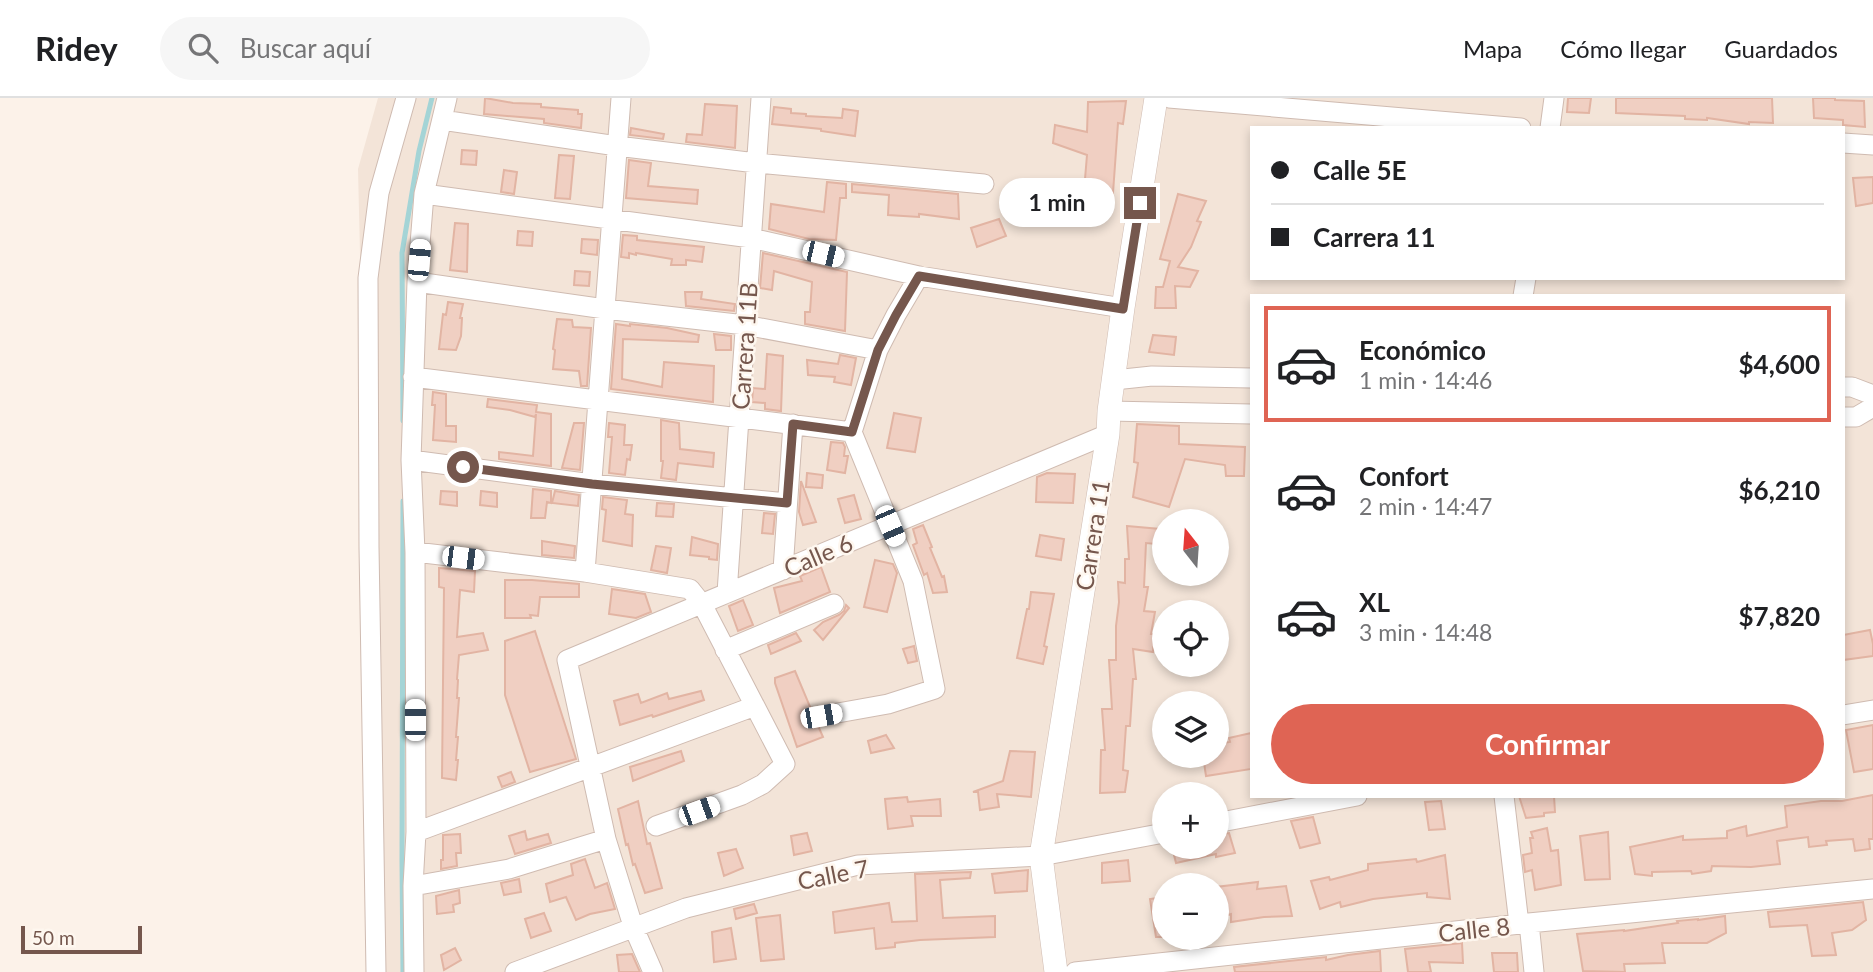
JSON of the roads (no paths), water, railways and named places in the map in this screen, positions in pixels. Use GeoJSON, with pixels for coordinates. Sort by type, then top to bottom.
{"type":"FeatureCollection","features":[{"type":"Feature","properties":{"kind":"street"},"geometry":{"type":"LineString","coordinates":[[376,972],[369,547],[368,278],[379,193],[407,98]]}},
{"type":"Feature","properties":{"kind":"street"},"geometry":{"type":"LineString","coordinates":[[414,972],[413,886],[416,832],[415,552],[411,460],[413,377],[424,194],[447,98]]}},
{"type":"Feature","properties":{"kind":"street"},"geometry":{"type":"LineString","coordinates":[[585,572],[621,98]]}},
{"type":"Feature","properties":{"kind":"street","name":"Carrera 11B"},"geometry":{"type":"LineString","coordinates":[[727,593],[761,98]]}},
{"type":"Feature","properties":{"kind":"street","name":"Carrera 11"},"geometry":{"type":"LineString","coordinates":[[1056,972],[1041,856],[1108,434],[1123,309],[1156,98]]}},
{"type":"Feature","properties":{"kind":"street"},"geometry":{"type":"LineString","coordinates":[[1169,98],[1498,126]]}},
{"type":"Feature","properties":{"kind":"street"},"geometry":{"type":"LineString","coordinates":[[1550,126],[1554,98]]}},
{"type":"Feature","properties":{"kind":"street"},"geometry":{"type":"LineString","coordinates":[[442,120],[756,163],[984,184]]}},
{"type":"Feature","properties":{"kind":"street"},"geometry":{"type":"LineString","coordinates":[[1845,144],[1873,145]]}},
{"type":"Feature","properties":{"kind":"street"},"geometry":{"type":"LineString","coordinates":[[424,194],[751,237],[919,276],[1123,309]]}},
{"type":"Feature","properties":{"kind":"street"},"geometry":{"type":"LineString","coordinates":[[821,716],[888,704],[934,689],[913,581],[852,432],[878,350],[919,276]]}},
{"type":"Feature","properties":{"kind":"street"},"geometry":{"type":"LineString","coordinates":[[417,282],[605,309],[745,325],[878,350]]}},
{"type":"Feature","properties":{"kind":"street"},"geometry":{"type":"LineString","coordinates":[[1114,380],[1152,376],[1250,379]]}},
{"type":"Feature","properties":{"kind":"street"},"geometry":{"type":"LineString","coordinates":[[413,377],[852,432]]}},
{"type":"Feature","properties":{"kind":"street"},"geometry":{"type":"LineString","coordinates":[[1845,387],[1873,395]]}},
{"type":"Feature","properties":{"kind":"street"},"geometry":{"type":"LineString","coordinates":[[1845,417],[1856,417],[1873,407]]}},
{"type":"Feature","properties":{"kind":"street"},"geometry":{"type":"LineString","coordinates":[[1109,411],[1250,414]]}},
{"type":"Feature","properties":{"kind":"street"},"geometry":{"type":"LineString","coordinates":[[783,570],[793,424]]}},
{"type":"Feature","properties":{"kind":"street","name":"Calle 6"},"geometry":{"type":"LineString","coordinates":[[589,767],[567,660],[1108,434]]}},
{"type":"Feature","properties":{"kind":"street"},"geometry":{"type":"LineString","coordinates":[[411,460],[592,484],[787,503]]}},
{"type":"Feature","properties":{"kind":"street"},"geometry":{"type":"LineString","coordinates":[[415,552],[585,572],[690,589],[702,604],[785,764],[763,784],[742,795],[656,827]]}},
{"type":"Feature","properties":{"kind":"street"},"geometry":{"type":"LineString","coordinates":[[725,650],[834,604]]}},
{"type":"Feature","properties":{"kind":"street"},"geometry":{"type":"LineString","coordinates":[[416,832],[755,706]]}},
{"type":"Feature","properties":{"kind":"street"},"geometry":{"type":"LineString","coordinates":[[1845,715],[1873,710]]}},
{"type":"Feature","properties":{"kind":"street"},"geometry":{"type":"LineString","coordinates":[[589,767],[606,839],[634,926],[653,972]]}},
{"type":"Feature","properties":{"kind":"street"},"geometry":{"type":"LineString","coordinates":[[1229,821],[1347,798]]}},
{"type":"Feature","properties":{"kind":"street"},"geometry":{"type":"LineString","coordinates":[[1504,798],[1534,972]]}},
{"type":"Feature","properties":{"kind":"street","name":"Calle 7"},"geometry":{"type":"LineString","coordinates":[[515,972],[686,908],[858,865],[1041,856],[1152,835]]}},
{"type":"Feature","properties":{"kind":"street"},"geometry":{"type":"LineString","coordinates":[[413,886],[509,869],[606,839]]}},
{"type":"Feature","properties":{"kind":"street","name":"Calle 8"},"geometry":{"type":"LineString","coordinates":[[1075,972],[1524,923],[1873,889]]}},
{"type":"Feature","properties":{"kind":"waterway"},"geometry":{"type":"LineString","coordinates":[[403,421],[402,253],[419,151],[432,98]]}},
{"type":"Feature","properties":{"kind":"waterway"},"geometry":{"type":"LineString","coordinates":[[403,501],[403,972]]}}]}
